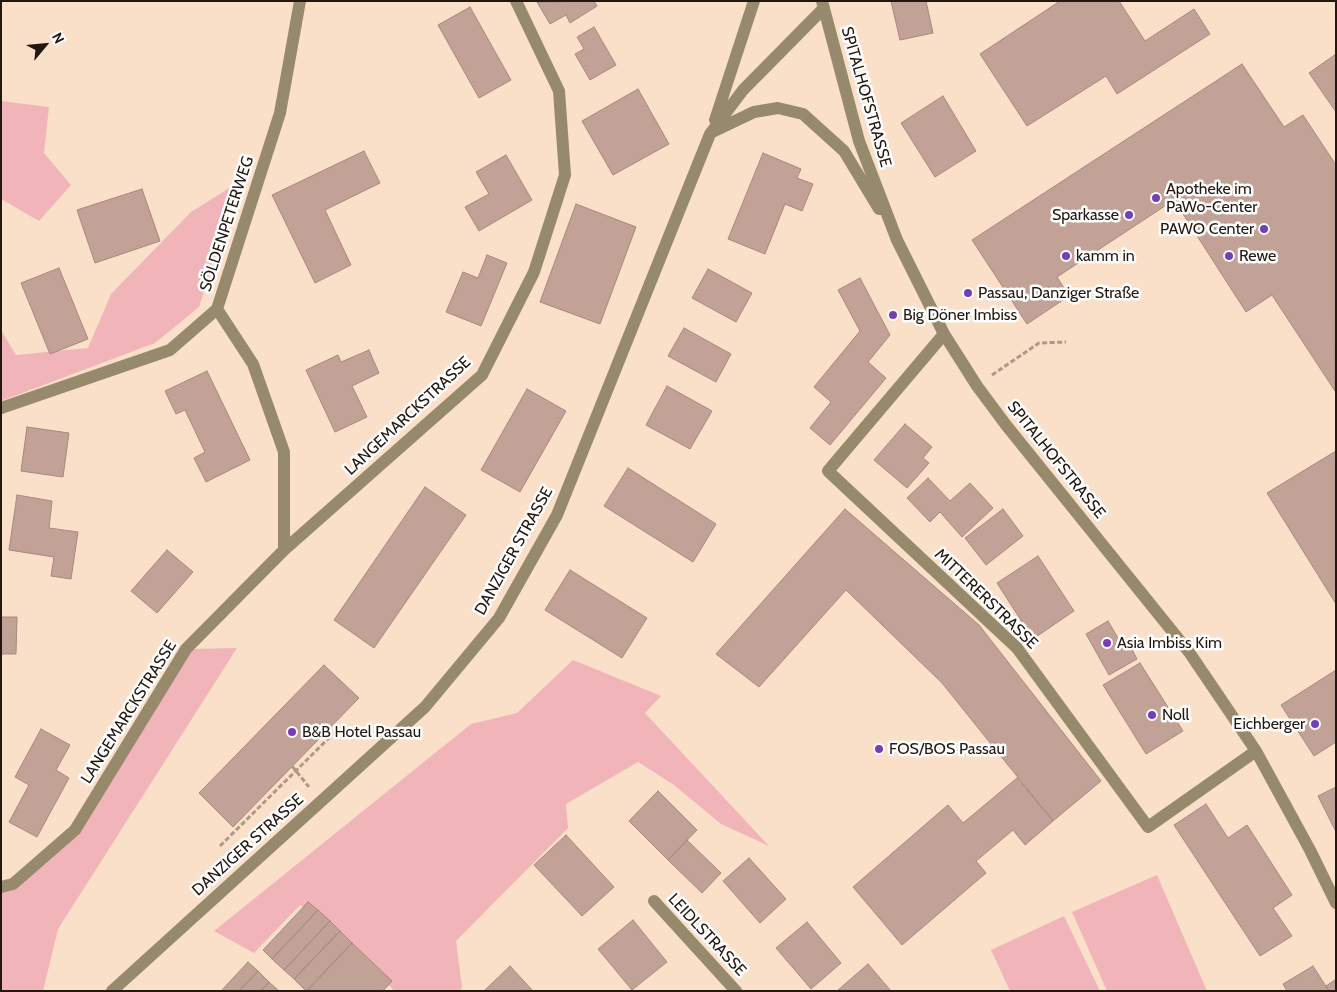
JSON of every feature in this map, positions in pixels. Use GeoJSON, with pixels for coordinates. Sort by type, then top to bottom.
{"type":"FeatureCollection","features":[{"type":"Feature","properties":{"kind":"street","name":"SÖLDENPETERWEG"},"geometry":{"type":"LineString","coordinates":[[1,408],[170,350],[217,309],[280,113],[300,1]]}},
{"type":"Feature","properties":{"kind":"street","name":"LANGEMARCKSTRASSE"},"geometry":{"type":"LineString","coordinates":[[1,887],[13,884],[74,830],[186,649],[284,550],[482,375],[534,272],[565,175],[559,91],[516,1]]}},
{"type":"Feature","properties":{"kind":"street"},"geometry":{"type":"LineString","coordinates":[[711,132],[754,1]]}},
{"type":"Feature","properties":{"kind":"street","name":"DANZIGER STRASSE"},"geometry":{"type":"LineString","coordinates":[[112,991],[425,707],[499,618],[556,515],[711,132],[743,90],[823,5]]}},
{"type":"Feature","properties":{"kind":"street","name":"SPITALHOFSTRASSE"},"geometry":{"type":"LineString","coordinates":[[823,5],[859,141],[897,240],[944,334],[977,386],[1006,425],[1189,652],[1256,751],[1310,850],[1336,903]]}},
{"type":"Feature","properties":{"kind":"street"},"geometry":{"type":"LineString","coordinates":[[711,132],[754,112],[778,108],[803,114],[844,151],[897,240]]}},
{"type":"Feature","properties":{"kind":"street"},"geometry":{"type":"LineString","coordinates":[[217,309],[253,364],[284,452],[284,550]]}},
{"type":"Feature","properties":{"kind":"street","name":"MITTERERSTRASSE"},"geometry":{"type":"LineString","coordinates":[[944,334],[828,471],[1017,648],[1148,828],[1256,751]]}},
{"type":"Feature","properties":{"kind":"street","name":"LEIDLSTRASSE"},"geometry":{"type":"LineString","coordinates":[[654,902],[736,991]]}},
{"type":"Feature","properties":{"kind":"path"},"geometry":{"type":"LineString","coordinates":[[977,386],[1039,343],[1066,342]]}},
{"type":"Feature","properties":{"kind":"path"},"geometry":{"type":"LineString","coordinates":[[220,846],[340,727]]}},
{"type":"Feature","properties":{"kind":"path"},"geometry":{"type":"LineString","coordinates":[[292,766],[296,771]]}},
{"type":"Feature","properties":{"kind":"shaded area"},"geometry":{"type":"Polygon","coordinates":[[[1,101],[49,107],[44,153],[71,185],[39,221],[1,199],[1,101]]]}},
{"type":"Feature","properties":{"kind":"shaded area"},"geometry":{"type":"Polygon","coordinates":[[[239,182],[199,307],[155,343],[1,401],[1,330],[16,355],[88,348],[111,294],[191,212],[239,182]]]}},
{"type":"Feature","properties":{"kind":"shaded area"},"geometry":{"type":"Polygon","coordinates":[[[237,648],[58,929],[43,991],[1,991],[1,892],[75,830],[186,649],[237,648]]]}},
{"type":"Feature","properties":{"kind":"shaded area"},"geometry":{"type":"Polygon","coordinates":[[[573,660],[661,696],[645,713],[769,846],[721,824],[674,785],[638,762],[566,804],[568,828],[456,941],[462,987],[460,991],[394,991],[366,956],[300,905],[254,953],[214,931],[471,724],[517,713],[573,660]]]}},
{"type":"Feature","properties":{"kind":"shaded area"},"geometry":{"type":"Polygon","coordinates":[[[1157,875],[1207,991],[1107,991],[1072,912],[1157,875]]]}},
{"type":"Feature","properties":{"kind":"shaded area"},"geometry":{"type":"Polygon","coordinates":[[[1064,916],[1100,991],[1010,991],[991,950],[1064,916]]]}},
{"type":"Feature","properties":{"kind":"building"},"geometry":{"type":"Polygon","coordinates":[[[594,1],[597,6],[570,23],[566,15],[550,24],[537,2],[594,1]]]}},
{"type":"Feature","properties":{"kind":"building"},"geometry":{"type":"Polygon","coordinates":[[[891,1],[926,1],[933,33],[900,40],[891,1]]]}},
{"type":"Feature","properties":{"kind":"building"},"geometry":{"type":"Polygon","coordinates":[[[1060,1],[1119,1],[1145,41],[1194,9],[1210,34],[1117,94],[1106,76],[1027,126],[980,54],[1060,1]]]}},
{"type":"Feature","properties":{"kind":"building"},"geometry":{"type":"Polygon","coordinates":[[[470,7],[511,80],[479,98],[438,25],[470,7]]]}},
{"type":"Feature","properties":{"kind":"building"},"geometry":{"type":"Polygon","coordinates":[[[594,27],[616,65],[590,80],[575,54],[584,49],[577,37],[594,27]]]}},
{"type":"Feature","properties":{"kind":"building"},"geometry":{"type":"Polygon","coordinates":[[[1336,54],[1336,112],[1309,73],[1336,54]]]}},
{"type":"Feature","properties":{"kind":"building","name":"PAWO Center"},"geometry":{"type":"Polygon","coordinates":[[[1242,64],[1284,127],[1303,115],[1336,165],[1335,391],[1272,295],[1246,312],[1174,200],[1057,277],[1069,296],[1027,324],[972,240],[1242,64]]]}},
{"type":"Feature","properties":{"kind":"building"},"geometry":{"type":"Polygon","coordinates":[[[638,89],[669,144],[613,175],[582,121],[638,89]]]}},
{"type":"Feature","properties":{"kind":"building"},"geometry":{"type":"Polygon","coordinates":[[[943,96],[976,151],[935,177],[901,123],[943,96]]]}},
{"type":"Feature","properties":{"kind":"building"},"geometry":{"type":"Polygon","coordinates":[[[364,151],[380,183],[325,210],[351,265],[315,283],[272,195],[364,151]]]}},
{"type":"Feature","properties":{"kind":"building"},"geometry":{"type":"Polygon","coordinates":[[[763,153],[801,169],[797,178],[813,184],[802,211],[785,204],[765,254],[728,239],[763,153]]]}},
{"type":"Feature","properties":{"kind":"building"},"geometry":{"type":"Polygon","coordinates":[[[506,155],[532,200],[479,231],[465,207],[489,194],[476,172],[506,155]]]}},
{"type":"Feature","properties":{"kind":"building"},"geometry":{"type":"Polygon","coordinates":[[[142,189],[160,241],[95,263],[77,210],[142,189]]]}},
{"type":"Feature","properties":{"kind":"building"},"geometry":{"type":"Polygon","coordinates":[[[576,204],[636,227],[600,324],[540,302],[576,204]]]}},
{"type":"Feature","properties":{"kind":"building"},"geometry":{"type":"Polygon","coordinates":[[[487,255],[507,263],[481,326],[446,312],[463,272],[478,278],[487,255]]]}},
{"type":"Feature","properties":{"kind":"building"},"geometry":{"type":"Polygon","coordinates":[[[59,268],[88,339],[50,354],[21,283],[59,268]]]}},
{"type":"Feature","properties":{"kind":"building"},"geometry":{"type":"Polygon","coordinates":[[[708,269],[752,293],[736,322],[692,298],[708,269]]]}},
{"type":"Feature","properties":{"kind":"building"},"geometry":{"type":"Polygon","coordinates":[[[860,278],[890,335],[868,362],[886,378],[830,445],[810,428],[831,402],[814,387],[860,331],[838,290],[860,278]]]}},
{"type":"Feature","properties":{"kind":"building"},"geometry":{"type":"Polygon","coordinates":[[[684,328],[731,354],[716,382],[668,356],[684,328]]]}},
{"type":"Feature","properties":{"kind":"building"},"geometry":{"type":"Polygon","coordinates":[[[369,350],[379,373],[352,386],[367,417],[335,432],[306,370],[338,355],[341,362],[369,350]]]}},
{"type":"Feature","properties":{"kind":"building"},"geometry":{"type":"Polygon","coordinates":[[[207,371],[250,460],[206,482],[194,458],[205,452],[185,410],[176,414],[165,391],[207,371]]]}},
{"type":"Feature","properties":{"kind":"building"},"geometry":{"type":"Polygon","coordinates":[[[667,386],[712,411],[690,449],[646,425],[667,386]]]}},
{"type":"Feature","properties":{"kind":"building"},"geometry":{"type":"Polygon","coordinates":[[[527,389],[566,411],[520,492],[481,470],[527,389]]]}},
{"type":"Feature","properties":{"kind":"building"},"geometry":{"type":"Polygon","coordinates":[[[905,424],[932,447],[923,458],[929,463],[907,488],[874,460],[905,424]]]}},
{"type":"Feature","properties":{"kind":"building"},"geometry":{"type":"Polygon","coordinates":[[[27,427],[69,433],[63,477],[21,471],[27,427]]]}},
{"type":"Feature","properties":{"kind":"building"},"geometry":{"type":"Polygon","coordinates":[[[1336,451],[1336,604],[1267,493],[1336,451]]]}},
{"type":"Feature","properties":{"kind":"building"},"geometry":{"type":"Polygon","coordinates":[[[628,468],[716,524],[693,562],[604,506],[628,468]]]}},
{"type":"Feature","properties":{"kind":"building"},"geometry":{"type":"Polygon","coordinates":[[[928,478],[950,501],[970,483],[993,508],[962,537],[940,512],[930,522],[907,498],[928,478]]]}},
{"type":"Feature","properties":{"kind":"building"},"geometry":{"type":"Polygon","coordinates":[[[425,487],[466,515],[374,648],[334,620],[425,487]]]}},
{"type":"Feature","properties":{"kind":"building"},"geometry":{"type":"Polygon","coordinates":[[[17,495],[52,501],[49,528],[78,532],[71,579],[51,576],[54,557],[9,550],[17,495]]]}},
{"type":"Feature","properties":{"kind":"building"},"geometry":{"type":"Polygon","coordinates":[[[845,509],[979,625],[1101,781],[1053,821],[942,683],[846,590],[759,687],[716,654],[845,509]]]}},
{"type":"Feature","properties":{"kind":"building"},"geometry":{"type":"Polygon","coordinates":[[[1003,509],[1023,536],[986,565],[965,538],[1003,509]]]}},
{"type":"Feature","properties":{"kind":"building"},"geometry":{"type":"Polygon","coordinates":[[[167,550],[193,572],[157,613],[131,591],[167,550]]]}},
{"type":"Feature","properties":{"kind":"building"},"geometry":{"type":"Polygon","coordinates":[[[1038,556],[1074,611],[1033,639],[997,583],[1038,556]]]}},
{"type":"Feature","properties":{"kind":"building"},"geometry":{"type":"Polygon","coordinates":[[[570,570],[647,618],[622,658],[545,610],[570,570]]]}},
{"type":"Feature","properties":{"kind":"building"},"geometry":{"type":"Polygon","coordinates":[[[1,617],[17,617],[16,654],[1,654],[1,617]]]}},
{"type":"Feature","properties":{"kind":"building"},"geometry":{"type":"Polygon","coordinates":[[[1108,621],[1122,645],[1128,642],[1137,659],[1109,675],[1086,634],[1108,621]]]}},
{"type":"Feature","properties":{"kind":"building"},"geometry":{"type":"Polygon","coordinates":[[[1140,663],[1183,731],[1146,754],[1103,685],[1140,663]]]}},
{"type":"Feature","properties":{"kind":"building","name":"B&B Hotel Passau"},"geometry":{"type":"Polygon","coordinates":[[[324,665],[359,698],[233,827],[199,793],[324,665]]]}},
{"type":"Feature","properties":{"kind":"building","name":"Eichberger"},"geometry":{"type":"Polygon","coordinates":[[[1336,670],[1336,742],[1314,756],[1281,705],[1336,670]]]}},
{"type":"Feature","properties":{"kind":"building"},"geometry":{"type":"Polygon","coordinates":[[[41,729],[70,745],[56,770],[69,778],[37,837],[9,822],[29,785],[15,777],[41,729]]]}},
{"type":"Feature","properties":{"kind":"building"},"geometry":{"type":"Polygon","coordinates":[[[1017,778],[1053,821],[1025,845],[1013,830],[976,861],[986,873],[902,945],[853,887],[948,805],[963,823],[1017,778]]]}},
{"type":"Feature","properties":{"kind":"building"},"geometry":{"type":"Polygon","coordinates":[[[1336,787],[1336,832],[1318,796],[1336,787]]]}},
{"type":"Feature","properties":{"kind":"building"},"geometry":{"type":"Polygon","coordinates":[[[658,791],[697,830],[668,860],[629,821],[658,791]]]}},
{"type":"Feature","properties":{"kind":"building"},"geometry":{"type":"Polygon","coordinates":[[[1206,804],[1228,838],[1247,825],[1292,895],[1273,908],[1292,936],[1260,956],[1174,825],[1206,804]]]}},
{"type":"Feature","properties":{"kind":"building"},"geometry":{"type":"Polygon","coordinates":[[[566,835],[614,887],[582,916],[534,865],[566,835]]]}},
{"type":"Feature","properties":{"kind":"building"},"geometry":{"type":"Polygon","coordinates":[[[687,840],[721,873],[702,893],[668,860],[687,840]]]}},
{"type":"Feature","properties":{"kind":"building"},"geometry":{"type":"Polygon","coordinates":[[[749,858],[786,899],[760,923],[723,881],[749,858]]]}},
{"type":"Feature","properties":{"kind":"building"},"geometry":{"type":"Polygon","coordinates":[[[308,902],[318,910],[272,959],[263,950],[308,902]]]}},
{"type":"Feature","properties":{"kind":"building"},"geometry":{"type":"Polygon","coordinates":[[[318,910],[330,921],[284,970],[272,959],[318,910]]]}},
{"type":"Feature","properties":{"kind":"building"},"geometry":{"type":"Polygon","coordinates":[[[633,920],[667,962],[632,990],[598,949],[633,920]]]}},
{"type":"Feature","properties":{"kind":"building"},"geometry":{"type":"Polygon","coordinates":[[[330,921],[340,931],[294,979],[284,970],[330,921]]]}},
{"type":"Feature","properties":{"kind":"building"},"geometry":{"type":"Polygon","coordinates":[[[807,922],[841,963],[811,989],[776,948],[807,922]]]}},
{"type":"Feature","properties":{"kind":"building"},"geometry":{"type":"Polygon","coordinates":[[[340,931],[352,943],[306,991],[294,979],[340,931]]]}},
{"type":"Feature","properties":{"kind":"building"},"geometry":{"type":"Polygon","coordinates":[[[352,943],[392,981],[383,991],[307,991],[352,943]]]}},
{"type":"Feature","properties":{"kind":"building"},"geometry":{"type":"Polygon","coordinates":[[[248,962],[258,971],[239,991],[221,991],[248,962]]]}},
{"type":"Feature","properties":{"kind":"building"},"geometry":{"type":"Polygon","coordinates":[[[868,964],[891,991],[837,991],[868,964]]]}},
{"type":"Feature","properties":{"kind":"building"},"geometry":{"type":"Polygon","coordinates":[[[510,966],[533,991],[484,991],[510,966]]]}},
{"type":"Feature","properties":{"kind":"building"},"geometry":{"type":"Polygon","coordinates":[[[1313,966],[1329,991],[1287,991],[1283,984],[1313,966]]]}},
{"type":"Feature","properties":{"kind":"building"},"geometry":{"type":"Polygon","coordinates":[[[258,971],[269,982],[261,991],[239,991],[258,971]]]}},
{"type":"Feature","properties":{"kind":"building"},"geometry":{"type":"Polygon","coordinates":[[[1335,980],[1336,991],[1329,991],[1326,986],[1335,980]]]}},
{"type":"Feature","properties":{"kind":"building"},"geometry":{"type":"Polygon","coordinates":[[[269,982],[279,991],[261,991],[269,982]]]}},
{"type":"Feature","properties":{"kind":"place","name":"Apotheke im PaWo-Center"},"geometry":{"type":"Point","coordinates":[1156,198]}},
{"type":"Feature","properties":{"kind":"place","name":"Sparkasse"},"geometry":{"type":"Point","coordinates":[1129,215]}},
{"type":"Feature","properties":{"kind":"place","name":"PAWO Center"},"geometry":{"type":"Point","coordinates":[1264,229]}},
{"type":"Feature","properties":{"kind":"place","name":"kamm in"},"geometry":{"type":"Point","coordinates":[1066,256]}},
{"type":"Feature","properties":{"kind":"place","name":"Rewe"},"geometry":{"type":"Point","coordinates":[1229,256]}},
{"type":"Feature","properties":{"kind":"place","name":"Passau, Danziger Straße"},"geometry":{"type":"Point","coordinates":[968,293]}},
{"type":"Feature","properties":{"kind":"place","name":"Big Döner Imbiss"},"geometry":{"type":"Point","coordinates":[893,315]}},
{"type":"Feature","properties":{"kind":"place","name":"Asia Imbiss Kim"},"geometry":{"type":"Point","coordinates":[1107,643]}},
{"type":"Feature","properties":{"kind":"place","name":"Noll"},"geometry":{"type":"Point","coordinates":[1152,715]}},
{"type":"Feature","properties":{"kind":"place","name":"Eichberger"},"geometry":{"type":"Point","coordinates":[1315,724]}},
{"type":"Feature","properties":{"kind":"place","name":"B&B Hotel Passau"},"geometry":{"type":"Point","coordinates":[292,732]}},
{"type":"Feature","properties":{"kind":"place","name":"FOS/BOS Passau"},"geometry":{"type":"Point","coordinates":[879,749]}}]}
